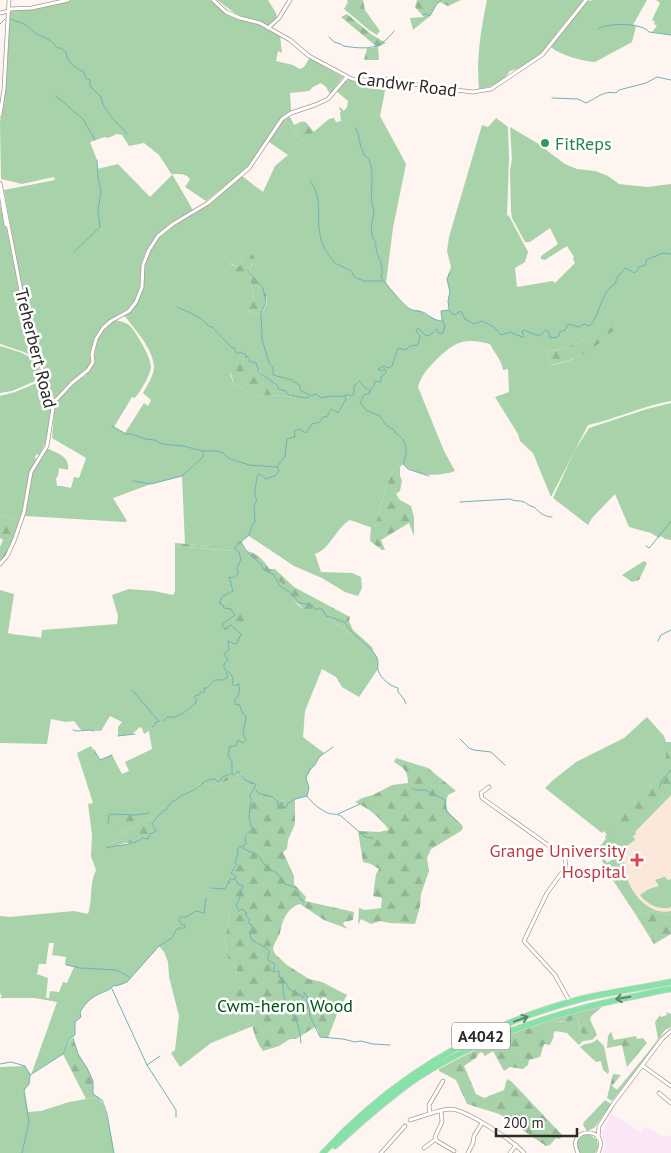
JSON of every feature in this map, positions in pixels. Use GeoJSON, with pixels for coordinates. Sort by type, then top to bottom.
{"type":"FeatureCollection","features":[{"type":"Feature","properties":{"kind":"highway","name":"A4042"},"geometry":{"type":"LineString","coordinates":[[323,1153],[365,1110],[425,1067],[491,1031],[536,1013],[571,1002],[671,982]]}},
{"type":"Feature","properties":{"kind":"highway","name":"A4042"},"geometry":{"type":"LineString","coordinates":[[328,1153],[395,1094],[417,1078],[463,1051],[518,1027],[551,1016],[613,1000],[671,989]]}},
{"type":"Feature","properties":{"kind":"street"},"geometry":{"type":"LineString","coordinates":[[0,115],[4,89],[10,0]]}},
{"type":"Feature","properties":{"kind":"street"},"geometry":{"type":"LineString","coordinates":[[0,13],[68,0]]}},
{"type":"Feature","properties":{"kind":"street","name":"Candwr Road"},"geometry":{"type":"LineString","coordinates":[[213,0],[220,8],[233,15],[255,22],[290,40],[309,56],[347,77],[357,80],[386,79],[429,87],[473,92],[491,89],[548,50],[559,32],[586,0]]}},
{"type":"Feature","properties":{"kind":"street"},"geometry":{"type":"LineString","coordinates":[[268,28],[279,18],[290,0]]}},
{"type":"Feature","properties":{"kind":"street"},"geometry":{"type":"LineString","coordinates":[[52,402],[88,370],[93,362],[92,354],[96,339],[103,328],[111,320],[129,311],[136,302],[142,287],[145,259],[158,236],[208,202],[249,168],[282,119],[328,99],[347,77]]}},
{"type":"Feature","properties":{"kind":"street","name":"Treherbert Road"},"geometry":{"type":"LineString","coordinates":[[0,183],[23,301],[54,408],[47,446],[31,472],[24,512],[10,551],[0,564]]}},
{"type":"Feature","properties":{"kind":"street"},"geometry":{"type":"LineString","coordinates":[[2,188],[0,200],[9,230]]}},
{"type":"Feature","properties":{"kind":"street"},"geometry":{"type":"LineString","coordinates":[[489,787],[481,793],[482,798],[565,859],[566,867],[547,893],[524,941],[555,975],[571,1002]]}},
{"type":"Feature","properties":{"kind":"street"},"geometry":{"type":"LineString","coordinates":[[598,1153],[600,1126],[613,1104],[662,1039],[671,1032]]}},
{"type":"Feature","properties":{"kind":"street"},"geometry":{"type":"LineString","coordinates":[[643,1066],[669,1085],[671,1079]]}},
{"type":"Feature","properties":{"kind":"street"},"geometry":{"type":"LineString","coordinates":[[430,1114],[428,1105],[444,1081]]}},
{"type":"Feature","properties":{"kind":"street"},"geometry":{"type":"LineString","coordinates":[[440,1087],[446,1088]]}},
{"type":"Feature","properties":{"kind":"street"},"geometry":{"type":"LineString","coordinates":[[659,1093],[671,1103]]}},
{"type":"Feature","properties":{"kind":"street"},"geometry":{"type":"LineString","coordinates":[[410,1120],[441,1111],[452,1109],[459,1111],[516,1145],[524,1153]]}},
{"type":"Feature","properties":{"kind":"street"},"geometry":{"type":"LineString","coordinates":[[436,1139],[434,1137],[442,1122],[441,1111]]}},
{"type":"Feature","properties":{"kind":"street"},"geometry":{"type":"LineString","coordinates":[[468,1153],[473,1144],[474,1136],[482,1124]]}},
{"type":"Feature","properties":{"kind":"street"},"geometry":{"type":"LineString","coordinates":[[381,1153],[405,1126]]}},
{"type":"Feature","properties":{"kind":"street"},"geometry":{"type":"LineString","coordinates":[[590,1133],[600,1126]]}},
{"type":"Feature","properties":{"kind":"street"},"geometry":{"type":"LineString","coordinates":[[578,1153],[575,1145],[578,1137],[583,1133],[590,1133],[598,1138]]}},
{"type":"Feature","properties":{"kind":"street"},"geometry":{"type":"LineString","coordinates":[[424,1148],[436,1139]]}},
{"type":"Feature","properties":{"kind":"street"},"geometry":{"type":"LineString","coordinates":[[436,1139],[454,1151]]}},
{"type":"Feature","properties":{"kind":"street"},"geometry":{"type":"LineString","coordinates":[[510,1153],[516,1145]]}},
{"type":"Feature","properties":{"kind":"shaded area","name":"Grange University Hospital"},"geometry":{"type":"Polygon","coordinates":[[[671,790],[671,934],[654,944],[605,868],[597,846],[658,804],[671,790]]]}},
{"type":"Feature","properties":{"kind":"shaded area"},"geometry":{"type":"Polygon","coordinates":[[[611,1114],[641,1132],[645,1127],[665,1137],[671,1135],[671,1153],[603,1153],[605,1148],[602,1133],[611,1114]]]}},
{"type":"Feature","properties":{"kind":"green space"},"geometry":{"type":"Polygon","coordinates":[[[71,0],[210,0],[231,16],[257,24],[280,36],[282,53],[278,51],[276,61],[293,65],[300,69],[311,59],[343,77],[330,94],[321,83],[309,91],[290,93],[291,111],[278,121],[249,167],[206,201],[185,187],[190,179],[188,177],[182,174],[172,174],[193,210],[167,226],[153,240],[143,258],[139,290],[134,303],[127,310],[109,321],[103,328],[93,344],[89,366],[74,384],[56,398],[53,397],[50,391],[25,304],[4,190],[55,180],[54,177],[22,184],[1,179],[0,122],[6,83],[10,12],[12,10],[48,6],[71,0]],[[117,134],[90,142],[97,160],[97,169],[118,164],[150,197],[172,175],[159,155],[144,143],[129,146],[122,135],[117,134]]]}},
{"type":"Feature","properties":{"kind":"green space"},"geometry":{"type":"Polygon","coordinates":[[[217,0],[268,0],[276,13],[277,19],[268,26],[236,14],[217,0]]]}},
{"type":"Feature","properties":{"kind":"green space"},"geometry":{"type":"Polygon","coordinates":[[[347,0],[363,0],[365,10],[380,31],[377,35],[344,9],[348,2],[347,0]]]}},
{"type":"Feature","properties":{"kind":"green space"},"geometry":{"type":"Polygon","coordinates":[[[417,0],[461,0],[448,6],[440,2],[436,5],[430,16],[413,30],[410,18],[424,17],[415,7],[417,0]]]}},
{"type":"Feature","properties":{"kind":"green space"},"geometry":{"type":"Polygon","coordinates":[[[487,0],[584,0],[558,31],[549,46],[539,56],[510,71],[504,79],[492,86],[479,89],[480,44],[487,0]]]}},
{"type":"Feature","properties":{"kind":"green space"},"geometry":{"type":"Polygon","coordinates":[[[647,0],[633,25],[636,26],[632,42],[595,62],[560,53],[551,47],[560,33],[587,1],[647,0]]]}},
{"type":"Feature","properties":{"kind":"green space"},"geometry":{"type":"Polygon","coordinates":[[[656,0],[671,0],[671,35],[652,32],[657,26],[652,20],[660,3],[656,0]]]}},
{"type":"Feature","properties":{"kind":"green space"},"geometry":{"type":"Polygon","coordinates":[[[347,14],[371,34],[386,43],[378,47],[379,60],[364,60],[367,48],[376,46],[341,17],[347,14]]]}},
{"type":"Feature","properties":{"kind":"green space"},"geometry":{"type":"Polygon","coordinates":[[[348,80],[361,83],[378,80],[387,81],[380,116],[406,164],[393,228],[386,283],[403,304],[411,310],[418,310],[439,321],[442,321],[441,311],[448,310],[449,308],[450,292],[447,279],[451,267],[447,251],[449,237],[482,125],[488,127],[496,118],[508,127],[507,215],[528,252],[525,262],[515,268],[517,287],[553,281],[555,283],[575,263],[574,257],[567,246],[545,260],[541,259],[541,256],[558,244],[550,228],[530,242],[525,242],[512,218],[510,127],[537,143],[565,164],[577,169],[595,171],[608,176],[619,184],[647,187],[671,184],[671,401],[588,425],[551,497],[533,453],[520,441],[518,434],[495,397],[509,392],[508,369],[503,370],[500,360],[490,344],[473,341],[459,343],[448,349],[432,364],[418,387],[444,451],[455,471],[428,475],[421,474],[403,464],[400,467],[397,465],[389,478],[375,526],[373,528],[350,520],[340,528],[325,547],[315,554],[321,572],[352,573],[361,577],[362,588],[358,596],[345,592],[322,578],[294,566],[249,536],[241,541],[248,553],[283,584],[299,606],[320,613],[346,630],[348,634],[355,635],[377,657],[378,669],[359,697],[342,687],[336,677],[322,669],[305,711],[303,737],[324,753],[306,778],[309,788],[307,796],[284,801],[258,793],[256,785],[245,780],[241,773],[222,777],[218,782],[210,779],[199,784],[197,787],[236,780],[245,783],[252,794],[250,801],[252,829],[246,844],[238,849],[235,863],[237,864],[234,868],[236,876],[235,879],[230,879],[230,910],[225,941],[228,959],[237,969],[233,990],[245,996],[250,1007],[253,1026],[211,1043],[180,1067],[171,1053],[175,1050],[179,1016],[169,977],[168,962],[159,946],[127,982],[114,985],[86,1004],[80,1012],[81,1017],[75,1022],[75,1035],[70,1038],[63,1054],[31,1074],[57,1002],[35,998],[0,998],[2,996],[0,993],[0,916],[9,917],[74,911],[88,914],[92,881],[96,870],[91,856],[92,835],[88,804],[93,803],[77,753],[91,746],[100,760],[112,755],[122,774],[129,771],[125,762],[152,749],[149,731],[144,734],[140,727],[132,734],[118,736],[118,727],[122,722],[110,716],[101,731],[81,730],[74,721],[66,722],[51,719],[47,744],[0,743],[0,590],[14,594],[8,633],[41,638],[42,630],[117,624],[118,616],[112,595],[129,589],[173,595],[175,591],[175,546],[231,551],[240,542],[212,546],[185,544],[182,476],[151,484],[113,498],[127,521],[125,522],[25,516],[31,475],[47,449],[60,454],[67,462],[68,470],[59,468],[56,478],[57,486],[71,488],[74,477],[79,478],[86,458],[52,438],[55,402],[72,384],[85,376],[94,363],[98,338],[103,329],[114,320],[125,323],[132,328],[146,352],[151,367],[142,388],[135,398],[132,397],[114,427],[125,433],[144,403],[148,406],[151,400],[143,393],[153,373],[153,360],[143,340],[124,315],[137,299],[149,252],[154,243],[178,222],[211,202],[242,176],[263,192],[275,166],[288,155],[269,142],[276,128],[284,118],[303,141],[329,119],[334,118],[336,122],[341,121],[341,111],[339,109],[340,107],[344,111],[348,101],[335,90],[348,80]],[[243,257],[242,263],[237,267],[230,263],[238,274],[250,277],[254,298],[236,311],[247,311],[261,315],[267,303],[265,291],[249,270],[254,262],[243,257]],[[608,324],[576,344],[562,349],[547,351],[551,365],[569,361],[593,347],[613,328],[608,324]],[[257,367],[230,373],[234,385],[252,396],[284,395],[297,398],[298,396],[287,394],[286,391],[278,389],[257,367]],[[151,817],[128,829],[118,840],[111,844],[128,844],[156,831],[151,817]],[[49,943],[46,964],[39,964],[37,974],[48,978],[46,998],[49,998],[50,991],[59,992],[63,982],[67,983],[74,967],[65,965],[66,957],[52,955],[54,943],[49,943]]]}},
{"type":"Feature","properties":{"kind":"green space"},"geometry":{"type":"Polygon","coordinates":[[[289,115],[294,125],[306,122],[314,132],[303,141],[284,118],[289,115]]]}},
{"type":"Feature","properties":{"kind":"green space"},"geometry":{"type":"Polygon","coordinates":[[[0,205],[21,300],[37,359],[24,352],[0,344],[0,205]]]}},
{"type":"Feature","properties":{"kind":"green space"},"geometry":{"type":"Polygon","coordinates":[[[243,255],[254,255],[254,262],[249,270],[267,296],[261,315],[247,311],[234,312],[254,298],[250,278],[238,274],[226,266],[228,263],[237,267],[242,263],[243,255]]]}},
{"type":"Feature","properties":{"kind":"green space"},"geometry":{"type":"Polygon","coordinates":[[[608,324],[614,330],[601,342],[578,357],[551,365],[547,351],[563,349],[573,345],[608,324]]]}},
{"type":"Feature","properties":{"kind":"green space"},"geometry":{"type":"Polygon","coordinates":[[[0,346],[20,352],[31,358],[36,363],[42,376],[40,379],[12,391],[0,393],[0,346]]]}},
{"type":"Feature","properties":{"kind":"green space"},"geometry":{"type":"Polygon","coordinates":[[[242,353],[247,356],[249,361],[256,363],[259,372],[278,386],[278,389],[286,391],[287,394],[298,396],[298,398],[284,395],[252,396],[234,385],[228,362],[242,353]]]}},
{"type":"Feature","properties":{"kind":"green space"},"geometry":{"type":"Polygon","coordinates":[[[39,382],[44,382],[52,407],[48,438],[39,455],[37,454],[35,457],[19,522],[0,515],[0,396],[39,382]]]}},
{"type":"Feature","properties":{"kind":"green space"},"geometry":{"type":"Polygon","coordinates":[[[671,403],[671,540],[661,536],[659,538],[651,533],[629,527],[615,494],[592,518],[588,525],[553,498],[574,452],[589,428],[671,403]]]}},
{"type":"Feature","properties":{"kind":"green space"},"geometry":{"type":"Polygon","coordinates":[[[397,465],[400,467],[402,480],[400,491],[396,494],[400,500],[411,506],[414,517],[414,536],[409,523],[381,540],[385,550],[382,550],[370,541],[371,527],[375,526],[389,478],[397,465]]]}},
{"type":"Feature","properties":{"kind":"green space"},"geometry":{"type":"Polygon","coordinates":[[[0,515],[19,522],[9,550],[0,562],[0,547],[3,540],[0,538],[0,515]]]}},
{"type":"Feature","properties":{"kind":"green space"},"geometry":{"type":"Polygon","coordinates":[[[241,541],[231,551],[175,546],[175,543],[212,546],[241,541]]]}},
{"type":"Feature","properties":{"kind":"green space"},"geometry":{"type":"Polygon","coordinates":[[[246,551],[260,557],[269,569],[275,569],[294,587],[350,617],[349,621],[353,630],[372,647],[374,653],[355,635],[348,634],[346,630],[318,612],[310,612],[304,609],[281,590],[283,584],[263,569],[246,551]]]}},
{"type":"Feature","properties":{"kind":"green space"},"geometry":{"type":"Polygon","coordinates":[[[644,561],[647,563],[639,580],[632,582],[622,575],[644,561]]]}},
{"type":"Feature","properties":{"kind":"green space"},"geometry":{"type":"Polygon","coordinates":[[[238,608],[250,621],[239,631],[231,625],[225,630],[222,624],[235,615],[231,609],[238,608]]]}},
{"type":"Feature","properties":{"kind":"green space"},"geometry":{"type":"Polygon","coordinates":[[[647,717],[664,736],[666,742],[666,772],[617,818],[627,837],[671,790],[671,795],[635,832],[636,834],[633,836],[635,840],[621,850],[620,855],[611,845],[600,852],[607,863],[617,857],[624,862],[628,881],[639,899],[657,911],[671,911],[671,914],[667,915],[653,911],[636,915],[605,868],[597,846],[601,845],[607,835],[545,788],[576,762],[624,738],[647,717]]]}},
{"type":"Feature","properties":{"kind":"green space"},"geometry":{"type":"Polygon","coordinates":[[[666,742],[671,742],[671,790],[627,837],[620,841],[611,826],[617,818],[666,772],[666,742]]]}},
{"type":"Feature","properties":{"kind":"green space"},"geometry":{"type":"Polygon","coordinates":[[[396,758],[428,768],[456,791],[448,795],[446,805],[449,813],[463,828],[431,849],[427,858],[429,871],[421,894],[415,924],[380,921],[371,924],[361,919],[358,925],[359,908],[365,910],[381,908],[382,898],[373,896],[376,874],[379,869],[363,862],[358,831],[379,832],[389,830],[374,814],[355,802],[392,785],[408,783],[405,770],[394,762],[396,758]]]}},
{"type":"Feature","properties":{"kind":"green space","name":"Cwm-heron Wood"},"geometry":{"type":"Polygon","coordinates":[[[238,771],[245,780],[256,785],[258,793],[284,801],[295,799],[295,824],[288,840],[287,849],[283,852],[294,876],[294,884],[306,897],[305,901],[354,912],[353,920],[343,924],[348,929],[324,920],[300,904],[295,906],[286,915],[273,949],[275,954],[287,965],[309,979],[322,982],[347,995],[339,1009],[328,1038],[320,1037],[315,1027],[296,1039],[290,1039],[279,1046],[263,1051],[256,1038],[245,997],[231,996],[237,969],[228,959],[225,941],[230,910],[230,885],[228,882],[230,879],[235,879],[236,876],[231,873],[237,865],[235,863],[238,853],[237,849],[246,844],[245,836],[252,829],[249,817],[250,795],[252,794],[246,784],[238,780],[229,780],[202,790],[197,787],[202,782],[210,780],[215,779],[218,782],[222,777],[228,774],[234,775],[238,771]]]}},
{"type":"Feature","properties":{"kind":"green space"},"geometry":{"type":"Polygon","coordinates":[[[143,813],[144,815],[124,826],[109,827],[110,814],[135,815],[143,813]]]}},
{"type":"Feature","properties":{"kind":"green space"},"geometry":{"type":"Polygon","coordinates":[[[151,817],[156,831],[150,834],[148,839],[142,838],[136,842],[111,847],[111,844],[118,840],[124,832],[151,817]]]}},
{"type":"Feature","properties":{"kind":"green space"},"geometry":{"type":"Polygon","coordinates":[[[663,875],[668,880],[671,879],[671,907],[669,908],[653,906],[640,895],[649,889],[659,886],[655,880],[664,877],[663,875]]]}},
{"type":"Feature","properties":{"kind":"green space"},"geometry":{"type":"Polygon","coordinates":[[[653,911],[666,915],[671,914],[671,934],[654,944],[636,915],[653,911]]]}},
{"type":"Feature","properties":{"kind":"green space"},"geometry":{"type":"Polygon","coordinates":[[[603,1006],[590,1019],[597,1035],[592,1040],[583,1035],[576,1017],[569,1022],[555,1021],[546,1025],[554,1036],[550,1045],[544,1044],[540,1057],[529,1060],[528,1065],[523,1069],[510,1067],[504,1071],[493,1051],[485,1056],[482,1052],[479,1053],[476,1058],[464,1066],[476,1094],[484,1098],[504,1090],[507,1079],[512,1082],[563,1136],[559,1139],[556,1138],[550,1145],[546,1146],[499,1114],[467,1104],[456,1080],[439,1071],[439,1069],[459,1058],[498,1040],[560,1017],[603,1006]]]}},
{"type":"Feature","properties":{"kind":"green space"},"geometry":{"type":"Polygon","coordinates":[[[666,1012],[671,1014],[671,1027],[665,1030],[650,1052],[658,1039],[655,1022],[660,1015],[661,1017],[667,1015],[666,1012]]]}},
{"type":"Feature","properties":{"kind":"green space"},"geometry":{"type":"Polygon","coordinates":[[[578,1018],[583,1035],[592,1040],[583,1041],[579,1045],[567,1033],[555,1031],[553,1035],[545,1025],[555,1021],[563,1022],[578,1018]]]}},
{"type":"Feature","properties":{"kind":"green space"},"geometry":{"type":"Polygon","coordinates":[[[611,1032],[614,1040],[636,1036],[637,1039],[643,1038],[647,1043],[627,1067],[622,1045],[607,1048],[608,1036],[611,1032]]]}},
{"type":"Feature","properties":{"kind":"green space"},"geometry":{"type":"Polygon","coordinates":[[[72,1037],[78,1054],[93,1081],[93,1094],[98,1097],[86,1099],[63,1054],[72,1037]]]}},
{"type":"Feature","properties":{"kind":"green space"},"geometry":{"type":"Polygon","coordinates":[[[597,1039],[604,1046],[608,1074],[603,1070],[601,1061],[596,1062],[580,1047],[597,1039]]]}},
{"type":"Feature","properties":{"kind":"green space"},"geometry":{"type":"Polygon","coordinates":[[[649,1051],[612,1101],[607,1098],[613,1074],[621,1075],[612,1086],[617,1090],[649,1051]]]}},
{"type":"Feature","properties":{"kind":"green space"},"geometry":{"type":"Polygon","coordinates":[[[25,1066],[31,1075],[29,1084],[24,1090],[28,1112],[41,1111],[69,1102],[98,1097],[104,1107],[114,1153],[0,1153],[0,1067],[25,1066]]]}},
{"type":"Feature","properties":{"kind":"green space"},"geometry":{"type":"Polygon","coordinates":[[[605,1100],[611,1104],[594,1128],[587,1131],[583,1125],[584,1122],[605,1100]]]}},
{"type":"Feature","properties":{"kind":"green space"},"geometry":{"type":"Polygon","coordinates":[[[589,1134],[597,1140],[598,1147],[595,1153],[579,1153],[576,1146],[579,1138],[589,1134]]]}},
{"type":"Feature","properties":{"kind":"waterway"},"geometry":{"type":"LineString","coordinates":[[423,15],[430,16],[441,0]]}},
{"type":"Feature","properties":{"kind":"waterway"},"geometry":{"type":"LineString","coordinates":[[0,24],[5,19]]}},
{"type":"Feature","properties":{"kind":"waterway"},"geometry":{"type":"LineString","coordinates":[[10,19],[24,24],[33,32],[66,52],[69,61],[83,71],[86,78],[90,80],[90,86],[101,97],[104,107],[127,134]]}},
{"type":"Feature","properties":{"kind":"waterway"},"geometry":{"type":"LineString","coordinates":[[598,29],[624,24],[639,26],[649,32],[671,35]]}},
{"type":"Feature","properties":{"kind":"waterway"},"geometry":{"type":"LineString","coordinates":[[329,37],[334,42],[343,46],[365,48],[383,42],[394,31]]}},
{"type":"Feature","properties":{"kind":"waterway"},"geometry":{"type":"LineString","coordinates":[[552,98],[578,99],[586,103],[604,94],[616,93],[619,90],[646,83],[657,77],[671,80]]}},
{"type":"Feature","properties":{"kind":"waterway"},"geometry":{"type":"LineString","coordinates":[[56,96],[83,119],[95,140]]}},
{"type":"Feature","properties":{"kind":"waterway"},"geometry":{"type":"LineString","coordinates":[[355,128],[364,155],[371,165],[372,204],[374,210],[372,235],[376,243],[382,268],[381,277],[407,307],[442,321]]}},
{"type":"Feature","properties":{"kind":"waterway"},"geometry":{"type":"LineString","coordinates":[[74,252],[100,227],[98,211],[101,191],[97,160]]}},
{"type":"Feature","properties":{"kind":"waterway"},"geometry":{"type":"LineString","coordinates":[[310,181],[317,197],[321,240],[332,259],[336,264],[351,272],[354,277],[364,281],[383,281]]}},
{"type":"Feature","properties":{"kind":"waterway"},"geometry":{"type":"LineString","coordinates":[[211,888],[225,889],[230,879],[235,879],[236,876],[231,873],[237,864],[235,863],[238,853],[237,849],[246,844],[245,836],[252,829],[249,817],[250,795],[256,785],[245,780],[238,771],[234,775],[232,774],[232,762],[228,755],[230,746],[236,746],[238,740],[243,743],[246,740],[243,734],[246,717],[239,704],[236,705],[235,701],[239,693],[239,684],[234,686],[231,675],[224,669],[224,664],[228,660],[224,654],[229,650],[228,641],[234,644],[237,643],[241,634],[231,625],[225,630],[222,624],[235,615],[231,609],[224,608],[219,603],[223,596],[233,591],[229,577],[233,578],[238,574],[237,567],[241,560],[239,552],[234,548],[249,535],[255,522],[254,505],[257,500],[255,491],[257,476],[260,474],[266,479],[276,475],[279,471],[277,467],[285,456],[287,439],[295,437],[294,431],[299,429],[306,433],[312,424],[320,422],[323,417],[327,417],[331,409],[338,413],[346,401],[345,396],[347,394],[350,396],[354,394],[354,386],[360,381],[370,391],[375,381],[381,382],[381,377],[386,373],[385,369],[380,371],[378,369],[384,366],[388,368],[392,366],[398,348],[406,350],[410,346],[418,345],[420,336],[416,331],[418,328],[426,336],[437,329],[438,333],[443,333],[445,326],[441,311],[448,310],[454,315],[461,311],[465,319],[474,324],[482,321],[494,327],[501,335],[510,332],[524,337],[522,331],[524,330],[539,336],[546,330],[549,332],[550,338],[558,337],[568,324],[579,327],[584,324],[590,326],[607,292],[616,283],[616,279],[625,268],[635,273],[639,267],[646,265],[646,260],[663,253],[671,254]]}},
{"type":"Feature","properties":{"kind":"waterway"},"geometry":{"type":"LineString","coordinates":[[248,271],[263,288],[266,303],[261,312],[262,339],[269,363],[273,368],[273,375],[292,380],[300,386],[300,390],[312,396],[315,394],[322,398],[345,396]]}},
{"type":"Feature","properties":{"kind":"waterway"},"geometry":{"type":"LineString","coordinates":[[449,309],[450,292],[447,279],[450,272]]}},
{"type":"Feature","properties":{"kind":"waterway"},"geometry":{"type":"LineString","coordinates":[[177,307],[198,317],[208,326],[212,327],[234,348],[237,354],[240,352],[246,355],[246,358],[247,356],[250,359],[249,361],[256,363],[259,372],[278,386],[278,389],[286,391],[287,394],[292,396],[308,398],[308,396]]}},
{"type":"Feature","properties":{"kind":"waterway"},"geometry":{"type":"LineString","coordinates":[[370,391],[370,394],[365,394],[360,402],[366,410],[380,416],[386,425],[394,430],[405,443],[406,455],[403,464],[408,469],[429,476]]}},
{"type":"Feature","properties":{"kind":"waterway"},"geometry":{"type":"LineString","coordinates":[[112,426],[126,434],[154,440],[162,444],[183,446],[203,451],[216,451],[223,453],[228,458],[249,465],[277,467]]}},
{"type":"Feature","properties":{"kind":"waterway"},"geometry":{"type":"LineString","coordinates":[[133,481],[151,484],[182,476],[203,457],[203,451]]}},
{"type":"Feature","properties":{"kind":"waterway"},"geometry":{"type":"LineString","coordinates":[[460,502],[510,499],[524,502],[544,515],[552,517]]}},
{"type":"Feature","properties":{"kind":"waterway"},"geometry":{"type":"LineString","coordinates":[[646,546],[649,548],[671,521]]}},
{"type":"Feature","properties":{"kind":"waterway"},"geometry":{"type":"LineString","coordinates":[[241,542],[248,553],[261,564],[264,570],[273,574],[281,587],[300,603],[312,605],[316,610],[319,608],[323,610],[326,616],[345,622],[348,628],[374,653],[378,659],[378,670],[381,676],[389,684],[398,688],[398,692],[406,704]]}},
{"type":"Feature","properties":{"kind":"waterway"},"geometry":{"type":"LineString","coordinates":[[658,641],[661,635],[671,630]]}},
{"type":"Feature","properties":{"kind":"waterway"},"geometry":{"type":"LineString","coordinates":[[163,721],[168,717],[180,715],[187,711],[196,703],[194,697],[198,696],[201,692],[205,692],[204,688],[207,688],[215,680],[222,680],[228,677],[226,672]]}},
{"type":"Feature","properties":{"kind":"waterway"},"geometry":{"type":"LineString","coordinates":[[133,691],[158,720]]}},
{"type":"Feature","properties":{"kind":"waterway"},"geometry":{"type":"LineString","coordinates":[[152,727],[156,722],[160,721]]}},
{"type":"Feature","properties":{"kind":"waterway"},"geometry":{"type":"LineString","coordinates":[[73,730],[94,731]]}},
{"type":"Feature","properties":{"kind":"waterway"},"geometry":{"type":"LineString","coordinates":[[118,736],[135,734]]}},
{"type":"Feature","properties":{"kind":"waterway"},"geometry":{"type":"LineString","coordinates":[[460,739],[469,748],[491,752],[505,765]]}},
{"type":"Feature","properties":{"kind":"waterway"},"geometry":{"type":"LineString","coordinates":[[307,796],[309,788],[306,778],[310,769],[315,765],[319,757],[333,747]]}},
{"type":"Feature","properties":{"kind":"waterway"},"geometry":{"type":"LineString","coordinates":[[94,750],[100,760],[112,755]]}},
{"type":"Feature","properties":{"kind":"waterway"},"geometry":{"type":"LineString","coordinates":[[659,788],[662,780],[671,770]]}},
{"type":"Feature","properties":{"kind":"waterway"},"geometry":{"type":"LineString","coordinates":[[106,848],[131,843],[142,838],[148,839],[150,834],[156,831],[152,823],[166,810],[172,801],[195,790],[207,781],[215,779],[218,782],[222,777],[230,774]]}},
{"type":"Feature","properties":{"kind":"waterway"},"geometry":{"type":"LineString","coordinates":[[412,788],[425,790],[445,800],[446,811],[458,822]]}},
{"type":"Feature","properties":{"kind":"waterway"},"geometry":{"type":"LineString","coordinates":[[256,789],[258,793],[273,797],[278,802],[278,806],[286,808],[288,803],[307,796],[322,810],[341,816],[365,837],[373,838]]}},
{"type":"Feature","properties":{"kind":"waterway"},"geometry":{"type":"LineString","coordinates":[[338,814],[360,804]]}},
{"type":"Feature","properties":{"kind":"waterway"},"geometry":{"type":"LineString","coordinates":[[108,823],[110,814],[135,815],[149,813]]}},
{"type":"Feature","properties":{"kind":"waterway"},"geometry":{"type":"LineString","coordinates":[[244,847],[244,849],[258,855],[267,868],[277,873],[285,884],[297,888],[300,899],[304,901]]}},
{"type":"Feature","properties":{"kind":"waterway"},"geometry":{"type":"LineString","coordinates":[[235,879],[238,884],[243,886],[236,905],[239,911],[242,909],[247,913],[245,914],[249,919],[249,924],[252,925],[252,930],[249,932],[252,940],[270,952],[268,960],[275,964],[273,972],[279,971],[279,977],[283,978],[289,989],[301,995],[302,998],[304,997],[304,992],[308,997],[306,1000],[309,1005],[305,1005],[306,1009],[309,1007],[310,1016],[320,1037],[390,1045]]}},
{"type":"Feature","properties":{"kind":"waterway"},"geometry":{"type":"LineString","coordinates":[[22,1153],[29,1122],[24,1090],[29,1084],[30,1075],[63,1054],[70,1038],[75,1035],[75,1022],[81,1017],[80,1012],[87,1002],[111,989],[114,985],[127,982],[159,946],[172,938],[176,930],[185,928],[185,925],[182,925],[179,920],[180,917],[186,917],[196,911],[204,913],[206,898]]}},
{"type":"Feature","properties":{"kind":"waterway"},"geometry":{"type":"LineString","coordinates":[[67,965],[80,968],[117,970],[129,977]]}},
{"type":"Feature","properties":{"kind":"waterway"},"geometry":{"type":"LineString","coordinates":[[283,981],[285,1000],[298,1026],[301,1043]]}},
{"type":"Feature","properties":{"kind":"waterway"},"geometry":{"type":"LineString","coordinates":[[112,989],[147,1065],[176,1110],[176,1117]]}},
{"type":"Feature","properties":{"kind":"waterway"},"geometry":{"type":"LineString","coordinates":[[73,1038],[78,1054],[93,1081],[93,1094],[102,1100],[107,1114],[114,1153]]}},
{"type":"Feature","properties":{"kind":"waterway"},"geometry":{"type":"LineString","coordinates":[[147,1065],[160,1056]]}},
{"type":"Feature","properties":{"kind":"waterway"},"geometry":{"type":"LineString","coordinates":[[0,1064],[11,1062],[25,1066],[30,1075]]}},
{"type":"Feature","properties":{"kind":"place","name":"FitReps"},"geometry":{"type":"Point","coordinates":[545,143]}},
{"type":"Feature","properties":{"kind":"place","name":"Grange University Hospital"},"geometry":{"type":"Point","coordinates":[637,860]}}]}
